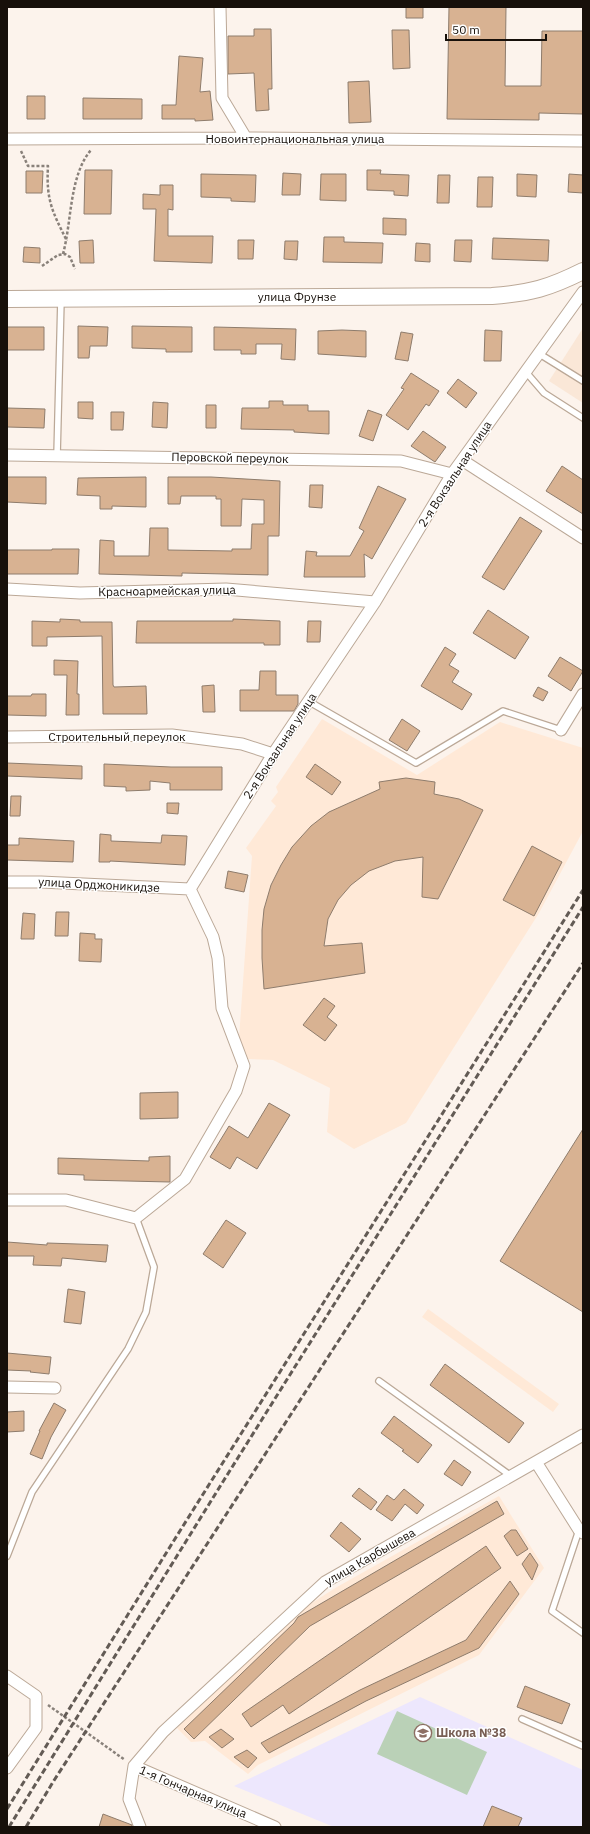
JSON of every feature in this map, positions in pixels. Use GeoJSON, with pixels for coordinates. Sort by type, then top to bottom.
{"type":"FeatureCollection","features":[{"type":"Feature","properties":{"kind":"street"},"geometry":{"type":"LineString","coordinates":[[220,7],[222,98],[246,138]]}},
{"type":"Feature","properties":{"kind":"street","name":"Новоинтернациональная улица"},"geometry":{"type":"LineString","coordinates":[[11,139],[246,138],[583,141]]}},
{"type":"Feature","properties":{"kind":"street","name":"улица Фрунзе"},"geometry":{"type":"LineString","coordinates":[[7,299],[492,296],[522,294],[541,289],[583,271]]}},
{"type":"Feature","properties":{"kind":"street","name":"2-я Вокзальная улица"},"geometry":{"type":"LineString","coordinates":[[190,889],[273,754],[375,602],[452,474],[583,292]]}},
{"type":"Feature","properties":{"kind":"street","name":"Перовской переулок"},"geometry":{"type":"LineString","coordinates":[[7,455],[401,461],[452,474]]}},
{"type":"Feature","properties":{"kind":"street"},"geometry":{"type":"LineString","coordinates":[[462,460],[583,538]]}},
{"type":"Feature","properties":{"kind":"street","name":"Красноармейская улица"},"geometry":{"type":"LineString","coordinates":[[7,590],[80,593],[226,589],[375,602]]}},
{"type":"Feature","properties":{"kind":"street"},"geometry":{"type":"LineString","coordinates":[[560,730],[583,694]]}},
{"type":"Feature","properties":{"kind":"street","name":"Строительный переулок"},"geometry":{"type":"LineString","coordinates":[[7,737],[172,735],[242,744],[273,754]]}},
{"type":"Feature","properties":{"kind":"street","name":"улица Орджоникидзе"},"geometry":{"type":"LineString","coordinates":[[7,882],[41,882],[190,889]]}},
{"type":"Feature","properties":{"kind":"street"},"geometry":{"type":"LineString","coordinates":[[7,1200],[66,1200],[136,1218],[185,1179],[236,1091],[244,1066],[222,1008],[218,958],[213,937],[190,889]]}},
{"type":"Feature","properties":{"kind":"street"},"geometry":{"type":"LineString","coordinates":[[7,1387],[56,1388]]}},
{"type":"Feature","properties":{"kind":"street","name":"улица Карбышева"},"geometry":{"type":"LineString","coordinates":[[134,1766],[163,1732],[325,1582],[583,1436]]}},
{"type":"Feature","properties":{"kind":"street"},"geometry":{"type":"LineString","coordinates":[[536,1462],[581,1532]]}},
{"type":"Feature","properties":{"kind":"street"},"geometry":{"type":"LineString","coordinates":[[7,1676],[36,1696],[36,1728],[7,1768]]}},
{"type":"Feature","properties":{"kind":"street"},"geometry":{"type":"LineString","coordinates":[[134,1766],[129,1799],[140,1827]]}},
{"type":"Feature","properties":{"kind":"street","name":"1-я Гончарная улица"},"geometry":{"type":"LineString","coordinates":[[134,1766],[260,1824],[275,1827]]}},
{"type":"Feature","properties":{"kind":"lane"},"geometry":{"type":"LineString","coordinates":[[57,456],[61,299]]}},
{"type":"Feature","properties":{"kind":"lane"},"geometry":{"type":"LineString","coordinates":[[538,353],[583,381]]}},
{"type":"Feature","properties":{"kind":"lane"},"geometry":{"type":"LineString","coordinates":[[525,371],[544,393],[583,418]]}},
{"type":"Feature","properties":{"kind":"lane"},"geometry":{"type":"LineString","coordinates":[[308,701],[416,763],[503,711],[560,730]]}},
{"type":"Feature","properties":{"kind":"lane"},"geometry":{"type":"LineString","coordinates":[[7,1556],[32,1492],[128,1349],[146,1312],[154,1267],[136,1218]]}},
{"type":"Feature","properties":{"kind":"lane"},"geometry":{"type":"LineString","coordinates":[[379,1381],[512,1476]]}},
{"type":"Feature","properties":{"kind":"lane"},"geometry":{"type":"LineString","coordinates":[[581,1532],[552,1611],[583,1633]]}},
{"type":"Feature","properties":{"kind":"lane"},"geometry":{"type":"LineString","coordinates":[[522,1719],[583,1746]]}},
{"type":"Feature","properties":{"kind":"path"},"geometry":{"type":"LineString","coordinates":[[63,254],[67,240],[74,185],[79,167],[100,138]]}},
{"type":"Feature","properties":{"kind":"path"},"geometry":{"type":"LineString","coordinates":[[11,139],[28,166],[48,166],[47,193],[49,201],[67,240]]}},
{"type":"Feature","properties":{"kind":"path"},"geometry":{"type":"LineString","coordinates":[[42,266],[52,258],[63,254],[70,257],[75,269]]}},
{"type":"Feature","properties":{"kind":"path"},"geometry":{"type":"LineString","coordinates":[[36,1696],[134,1766]]}},
{"type":"Feature","properties":{"kind":"shaded area"},"geometry":{"type":"Polygon","coordinates":[[[583,328],[583,403],[549,381],[583,328]]]}},
{"type":"Feature","properties":{"kind":"shaded area"},"geometry":{"type":"Polygon","coordinates":[[[322,719],[417,775],[500,722],[583,748],[583,831],[539,913],[406,1123],[354,1149],[327,1132],[330,1088],[273,1060],[248,1059],[239,1038],[252,856],[246,848],[276,806],[271,801],[278,792],[276,787],[322,719]]]}},
{"type":"Feature","properties":{"kind":"shaded area"},"geometry":{"type":"Polygon","coordinates":[[[428,1309],[559,1404],[553,1412],[422,1317],[428,1309]]]}},
{"type":"Feature","properties":{"kind":"shaded area"},"geometry":{"type":"Polygon","coordinates":[[[499,1496],[544,1568],[479,1655],[258,1765],[248,1774],[205,1741],[191,1742],[177,1728],[299,1611],[337,1587],[499,1496]]]}},
{"type":"Feature","properties":{"kind":"shaded area","name":"Школа №38"},"geometry":{"type":"Polygon","coordinates":[[[420,1697],[583,1770],[583,1827],[334,1827],[234,1786],[420,1697]]]}},
{"type":"Feature","properties":{"kind":"green space"},"geometry":{"type":"Polygon","coordinates":[[[397,1711],[487,1752],[467,1795],[377,1754],[397,1711]]]}},
{"type":"Feature","properties":{"kind":"building"},"geometry":{"type":"Polygon","coordinates":[[[406,7],[423,7],[423,18],[406,18],[406,7]]]}},
{"type":"Feature","properties":{"kind":"building"},"geometry":{"type":"Polygon","coordinates":[[[449,7],[506,7],[505,86],[541,86],[542,31],[583,31],[583,114],[539,113],[539,120],[447,119],[449,7]]]}},
{"type":"Feature","properties":{"kind":"building"},"geometry":{"type":"Polygon","coordinates":[[[254,29],[271,29],[272,89],[268,89],[269,110],[256,111],[254,73],[228,74],[228,36],[254,36],[254,29]]]}},
{"type":"Feature","properties":{"kind":"building"},"geometry":{"type":"Polygon","coordinates":[[[392,30],[409,30],[410,68],[393,69],[392,30]]]}},
{"type":"Feature","properties":{"kind":"building"},"geometry":{"type":"Polygon","coordinates":[[[179,56],[203,58],[200,92],[210,91],[213,120],[195,121],[195,119],[162,119],[162,105],[176,105],[179,56]]]}},
{"type":"Feature","properties":{"kind":"building"},"geometry":{"type":"Polygon","coordinates":[[[369,81],[371,122],[349,123],[348,82],[369,81]]]}},
{"type":"Feature","properties":{"kind":"building"},"geometry":{"type":"Polygon","coordinates":[[[27,96],[45,96],[45,119],[27,119],[27,96]]]}},
{"type":"Feature","properties":{"kind":"building"},"geometry":{"type":"Polygon","coordinates":[[[83,98],[142,99],[142,119],[83,119],[83,98]]]}},
{"type":"Feature","properties":{"kind":"building"},"geometry":{"type":"Polygon","coordinates":[[[85,170],[112,170],[111,214],[84,214],[85,170]]]}},
{"type":"Feature","properties":{"kind":"building"},"geometry":{"type":"Polygon","coordinates":[[[367,170],[381,170],[380,174],[409,175],[408,196],[394,195],[394,191],[367,190],[367,170]]]}},
{"type":"Feature","properties":{"kind":"building"},"geometry":{"type":"Polygon","coordinates":[[[26,171],[43,171],[42,193],[26,193],[26,171]]]}},
{"type":"Feature","properties":{"kind":"building"},"geometry":{"type":"Polygon","coordinates":[[[283,173],[301,174],[300,195],[282,195],[283,173]]]}},
{"type":"Feature","properties":{"kind":"building"},"geometry":{"type":"Polygon","coordinates":[[[201,174],[256,175],[255,202],[231,201],[231,198],[201,197],[201,174]]]}},
{"type":"Feature","properties":{"kind":"building"},"geometry":{"type":"Polygon","coordinates":[[[321,174],[346,174],[346,201],[320,200],[321,174]]]}},
{"type":"Feature","properties":{"kind":"building"},"geometry":{"type":"Polygon","coordinates":[[[517,174],[537,175],[536,197],[517,196],[517,174]]]}},
{"type":"Feature","properties":{"kind":"building"},"geometry":{"type":"Polygon","coordinates":[[[569,174],[583,175],[583,193],[568,192],[569,174]]]}},
{"type":"Feature","properties":{"kind":"building"},"geometry":{"type":"Polygon","coordinates":[[[438,175],[450,175],[449,203],[437,203],[438,175]]]}},
{"type":"Feature","properties":{"kind":"building"},"geometry":{"type":"Polygon","coordinates":[[[478,177],[493,177],[492,207],[477,207],[478,177]]]}},
{"type":"Feature","properties":{"kind":"building"},"geometry":{"type":"Polygon","coordinates":[[[160,185],[173,185],[173,210],[168,209],[168,236],[213,236],[212,263],[154,261],[156,209],[143,209],[143,194],[160,195],[160,185]]]}},
{"type":"Feature","properties":{"kind":"building"},"geometry":{"type":"Polygon","coordinates":[[[383,218],[406,219],[406,235],[383,234],[383,218]]]}},
{"type":"Feature","properties":{"kind":"building"},"geometry":{"type":"Polygon","coordinates":[[[324,237],[344,237],[344,242],[383,243],[382,263],[323,262],[324,237]]]}},
{"type":"Feature","properties":{"kind":"building"},"geometry":{"type":"Polygon","coordinates":[[[493,238],[549,240],[548,261],[492,259],[493,238]]]}},
{"type":"Feature","properties":{"kind":"building"},"geometry":{"type":"Polygon","coordinates":[[[93,240],[94,263],[80,263],[79,241],[93,240]]]}},
{"type":"Feature","properties":{"kind":"building"},"geometry":{"type":"Polygon","coordinates":[[[238,240],[254,240],[253,259],[238,259],[238,240]]]}},
{"type":"Feature","properties":{"kind":"building"},"geometry":{"type":"Polygon","coordinates":[[[455,240],[472,240],[471,262],[454,261],[455,240]]]}},
{"type":"Feature","properties":{"kind":"building"},"geometry":{"type":"Polygon","coordinates":[[[285,241],[298,241],[297,260],[284,259],[285,241]]]}},
{"type":"Feature","properties":{"kind":"building"},"geometry":{"type":"Polygon","coordinates":[[[416,243],[430,244],[430,262],[415,261],[416,243]]]}},
{"type":"Feature","properties":{"kind":"building"},"geometry":{"type":"Polygon","coordinates":[[[24,247],[40,248],[40,263],[23,262],[24,247]]]}},
{"type":"Feature","properties":{"kind":"building"},"geometry":{"type":"Polygon","coordinates":[[[78,326],[108,327],[107,346],[90,346],[89,358],[78,358],[78,326]]]}},
{"type":"Feature","properties":{"kind":"building"},"geometry":{"type":"Polygon","coordinates":[[[132,326],[192,327],[192,352],[166,352],[166,349],[132,348],[132,326]]]}},
{"type":"Feature","properties":{"kind":"building"},"geometry":{"type":"Polygon","coordinates":[[[7,327],[44,327],[44,350],[7,350],[7,327]]]}},
{"type":"Feature","properties":{"kind":"building"},"geometry":{"type":"Polygon","coordinates":[[[214,327],[296,329],[295,360],[281,359],[282,344],[256,344],[256,354],[241,354],[241,350],[214,350],[214,327]]]}},
{"type":"Feature","properties":{"kind":"building"},"geometry":{"type":"Polygon","coordinates":[[[485,330],[502,331],[501,361],[484,361],[485,330]]]}},
{"type":"Feature","properties":{"kind":"building"},"geometry":{"type":"Polygon","coordinates":[[[318,331],[366,331],[366,357],[318,354],[318,331]]]}},
{"type":"Feature","properties":{"kind":"building"},"geometry":{"type":"Polygon","coordinates":[[[401,332],[413,334],[408,361],[395,359],[401,332]]]}},
{"type":"Feature","properties":{"kind":"building"},"geometry":{"type":"Polygon","coordinates":[[[411,373],[439,391],[429,406],[426,404],[408,430],[386,415],[404,389],[401,388],[411,373]]]}},
{"type":"Feature","properties":{"kind":"building"},"geometry":{"type":"Polygon","coordinates":[[[458,379],[477,393],[466,408],[447,393],[458,379]]]}},
{"type":"Feature","properties":{"kind":"building"},"geometry":{"type":"Polygon","coordinates":[[[269,401],[283,401],[283,405],[308,405],[308,411],[329,411],[329,434],[294,432],[294,430],[241,429],[242,408],[269,408],[269,401]]]}},
{"type":"Feature","properties":{"kind":"building"},"geometry":{"type":"Polygon","coordinates":[[[78,402],[93,402],[93,419],[78,418],[78,402]]]}},
{"type":"Feature","properties":{"kind":"building"},"geometry":{"type":"Polygon","coordinates":[[[153,402],[168,403],[167,428],[152,427],[153,402]]]}},
{"type":"Feature","properties":{"kind":"building"},"geometry":{"type":"Polygon","coordinates":[[[206,405],[216,405],[216,428],[206,428],[206,405]]]}},
{"type":"Feature","properties":{"kind":"building"},"geometry":{"type":"Polygon","coordinates":[[[7,408],[45,409],[44,428],[7,427],[7,408]]]}},
{"type":"Feature","properties":{"kind":"building"},"geometry":{"type":"Polygon","coordinates":[[[368,410],[382,415],[373,441],[359,436],[368,410]]]}},
{"type":"Feature","properties":{"kind":"building"},"geometry":{"type":"Polygon","coordinates":[[[111,412],[124,412],[123,430],[111,430],[111,412]]]}},
{"type":"Feature","properties":{"kind":"building"},"geometry":{"type":"Polygon","coordinates":[[[423,431],[446,447],[435,462],[411,446],[423,431]]]}},
{"type":"Feature","properties":{"kind":"building"},"geometry":{"type":"Polygon","coordinates":[[[562,466],[583,480],[583,514],[546,491],[562,466]]]}},
{"type":"Feature","properties":{"kind":"building"},"geometry":{"type":"Polygon","coordinates":[[[7,477],[46,477],[46,504],[7,502],[7,477]]]}},
{"type":"Feature","properties":{"kind":"building"},"geometry":{"type":"Polygon","coordinates":[[[146,477],[146,507],[112,506],[112,509],[100,509],[100,496],[77,495],[78,478],[146,477]]]}},
{"type":"Feature","properties":{"kind":"building"},"geometry":{"type":"Polygon","coordinates":[[[168,477],[211,477],[280,481],[279,536],[268,536],[268,575],[182,573],[182,576],[99,574],[100,540],[114,541],[114,556],[149,556],[150,528],[168,528],[168,550],[232,551],[232,549],[251,549],[252,524],[264,524],[264,500],[242,499],[241,526],[221,526],[221,499],[216,499],[216,496],[181,496],[180,504],[168,504],[168,477]]]}},
{"type":"Feature","properties":{"kind":"building"},"geometry":{"type":"Polygon","coordinates":[[[310,485],[323,485],[322,508],[309,507],[310,485]]]}},
{"type":"Feature","properties":{"kind":"building"},"geometry":{"type":"Polygon","coordinates":[[[378,486],[406,499],[372,559],[364,554],[365,577],[304,577],[306,551],[317,552],[316,556],[350,556],[364,531],[359,528],[378,486]]]}},
{"type":"Feature","properties":{"kind":"building"},"geometry":{"type":"Polygon","coordinates":[[[520,517],[542,531],[504,590],[482,577],[520,517]]]}},
{"type":"Feature","properties":{"kind":"building"},"geometry":{"type":"Polygon","coordinates":[[[79,549],[78,574],[7,574],[7,550],[79,549]]]}},
{"type":"Feature","properties":{"kind":"building"},"geometry":{"type":"Polygon","coordinates":[[[488,610],[529,637],[515,659],[473,633],[488,610]]]}},
{"type":"Feature","properties":{"kind":"building"},"geometry":{"type":"Polygon","coordinates":[[[60,619],[80,620],[80,622],[112,622],[113,685],[114,687],[146,686],[147,714],[103,714],[102,636],[47,637],[47,646],[32,646],[32,621],[60,622],[60,619]]]}},
{"type":"Feature","properties":{"kind":"building"},"geometry":{"type":"Polygon","coordinates":[[[233,619],[280,621],[280,645],[264,645],[264,643],[136,643],[137,621],[233,621],[233,619]]]}},
{"type":"Feature","properties":{"kind":"building"},"geometry":{"type":"Polygon","coordinates":[[[308,621],[321,621],[320,642],[307,642],[308,621]]]}},
{"type":"Feature","properties":{"kind":"building"},"geometry":{"type":"Polygon","coordinates":[[[445,647],[456,654],[449,665],[459,671],[452,682],[472,694],[462,710],[421,686],[445,647]]]}},
{"type":"Feature","properties":{"kind":"building"},"geometry":{"type":"Polygon","coordinates":[[[560,657],[583,671],[571,691],[548,676],[560,657]]]}},
{"type":"Feature","properties":{"kind":"building"},"geometry":{"type":"Polygon","coordinates":[[[54,660],[78,661],[77,694],[79,694],[79,715],[66,715],[67,675],[54,675],[54,660]]]}},
{"type":"Feature","properties":{"kind":"building"},"geometry":{"type":"Polygon","coordinates":[[[260,671],[276,671],[276,695],[298,695],[298,704],[294,711],[240,711],[240,690],[259,690],[260,671]]]}},
{"type":"Feature","properties":{"kind":"building"},"geometry":{"type":"Polygon","coordinates":[[[214,685],[215,712],[203,712],[202,686],[214,685]]]}},
{"type":"Feature","properties":{"kind":"building"},"geometry":{"type":"Polygon","coordinates":[[[538,687],[548,692],[543,701],[533,696],[538,687]]]}},
{"type":"Feature","properties":{"kind":"building"},"geometry":{"type":"Polygon","coordinates":[[[32,694],[46,694],[46,716],[7,715],[7,696],[31,696],[32,694]]]}},
{"type":"Feature","properties":{"kind":"building"},"geometry":{"type":"Polygon","coordinates":[[[402,719],[420,731],[407,751],[389,740],[402,719]]]}},
{"type":"Feature","properties":{"kind":"building"},"geometry":{"type":"Polygon","coordinates":[[[7,763],[82,766],[82,779],[7,776],[7,763]]]}},
{"type":"Feature","properties":{"kind":"building"},"geometry":{"type":"Polygon","coordinates":[[[104,764],[171,767],[222,767],[222,790],[170,790],[170,783],[150,781],[150,790],[126,791],[126,787],[104,786],[104,764]]]}},
{"type":"Feature","properties":{"kind":"building"},"geometry":{"type":"Polygon","coordinates":[[[315,764],[341,782],[332,795],[306,777],[315,764]]]}},
{"type":"Feature","properties":{"kind":"building"},"geometry":{"type":"Polygon","coordinates":[[[406,778],[435,782],[434,794],[459,799],[483,810],[438,899],[422,897],[423,857],[395,861],[369,871],[351,885],[338,900],[328,919],[324,946],[362,943],[365,973],[264,989],[262,930],[264,909],[271,885],[292,847],[311,826],[329,812],[380,789],[379,782],[406,778]]]}},
{"type":"Feature","properties":{"kind":"building"},"geometry":{"type":"Polygon","coordinates":[[[11,796],[21,796],[20,816],[10,816],[11,796]]]}},
{"type":"Feature","properties":{"kind":"building"},"geometry":{"type":"Polygon","coordinates":[[[167,803],[179,803],[178,814],[167,813],[167,803]]]}},
{"type":"Feature","properties":{"kind":"building"},"geometry":{"type":"Polygon","coordinates":[[[100,834],[111,835],[111,841],[161,843],[162,835],[187,836],[185,865],[110,861],[99,862],[100,834]]]}},
{"type":"Feature","properties":{"kind":"building"},"geometry":{"type":"Polygon","coordinates":[[[19,838],[74,841],[73,862],[7,860],[7,845],[19,845],[19,838]]]}},
{"type":"Feature","properties":{"kind":"building"},"geometry":{"type":"Polygon","coordinates":[[[532,846],[562,862],[534,916],[503,900],[532,846]]]}},
{"type":"Feature","properties":{"kind":"building"},"geometry":{"type":"Polygon","coordinates":[[[228,871],[248,875],[244,892],[225,888],[228,871]]]}},
{"type":"Feature","properties":{"kind":"building"},"geometry":{"type":"Polygon","coordinates":[[[56,912],[69,912],[68,936],[55,936],[56,912]]]}},
{"type":"Feature","properties":{"kind":"building"},"geometry":{"type":"Polygon","coordinates":[[[23,913],[35,914],[34,939],[21,939],[23,913]]]}},
{"type":"Feature","properties":{"kind":"building"},"geometry":{"type":"Polygon","coordinates":[[[80,933],[95,934],[95,939],[102,939],[101,962],[79,961],[80,933]]]}},
{"type":"Feature","properties":{"kind":"building"},"geometry":{"type":"Polygon","coordinates":[[[324,998],[335,1006],[327,1017],[337,1025],[325,1041],[303,1025],[324,998]]]}},
{"type":"Feature","properties":{"kind":"building"},"geometry":{"type":"Polygon","coordinates":[[[178,1092],[178,1118],[140,1119],[140,1093],[178,1092]]]}},
{"type":"Feature","properties":{"kind":"building"},"geometry":{"type":"Polygon","coordinates":[[[269,1103],[290,1115],[257,1169],[237,1157],[230,1169],[210,1157],[229,1126],[248,1138],[269,1103]]]}},
{"type":"Feature","properties":{"kind":"building"},"geometry":{"type":"Polygon","coordinates":[[[583,1129],[583,1312],[500,1261],[583,1129]]]}},
{"type":"Feature","properties":{"kind":"building"},"geometry":{"type":"Polygon","coordinates":[[[170,1156],[170,1182],[84,1180],[84,1175],[58,1174],[58,1158],[149,1161],[149,1157],[170,1156]]]}},
{"type":"Feature","properties":{"kind":"building"},"geometry":{"type":"Polygon","coordinates":[[[226,1220],[246,1233],[223,1268],[203,1254],[226,1220]]]}},
{"type":"Feature","properties":{"kind":"building"},"geometry":{"type":"Polygon","coordinates":[[[7,1242],[47,1245],[47,1243],[108,1245],[106,1262],[62,1258],[61,1266],[33,1265],[34,1256],[7,1256],[7,1242]]]}},
{"type":"Feature","properties":{"kind":"building"},"geometry":{"type":"Polygon","coordinates":[[[68,1289],[85,1292],[81,1324],[64,1322],[68,1289]]]}},
{"type":"Feature","properties":{"kind":"building"},"geometry":{"type":"Polygon","coordinates":[[[7,1353],[51,1357],[49,1374],[30,1372],[31,1371],[7,1370],[7,1353]]]}},
{"type":"Feature","properties":{"kind":"building"},"geometry":{"type":"Polygon","coordinates":[[[445,1364],[524,1423],[509,1443],[430,1385],[445,1364]]]}},
{"type":"Feature","properties":{"kind":"building"},"geometry":{"type":"Polygon","coordinates":[[[54,1403],[66,1410],[51,1437],[42,1459],[30,1454],[39,1431],[54,1403]]]}},
{"type":"Feature","properties":{"kind":"building"},"geometry":{"type":"Polygon","coordinates":[[[24,1411],[24,1431],[7,1432],[7,1412],[24,1411]]]}},
{"type":"Feature","properties":{"kind":"building"},"geometry":{"type":"Polygon","coordinates":[[[394,1416],[432,1445],[418,1463],[402,1451],[404,1450],[381,1433],[394,1416]]]}},
{"type":"Feature","properties":{"kind":"building"},"geometry":{"type":"Polygon","coordinates":[[[454,1460],[471,1472],[462,1486],[444,1474],[454,1460]]]}},
{"type":"Feature","properties":{"kind":"building"},"geometry":{"type":"Polygon","coordinates":[[[359,1488],[377,1502],[371,1510],[352,1496],[359,1488]]]}},
{"type":"Feature","properties":{"kind":"building"},"geometry":{"type":"Polygon","coordinates":[[[404,1489],[424,1505],[417,1514],[405,1504],[392,1521],[376,1510],[387,1495],[394,1500],[404,1489]]]}},
{"type":"Feature","properties":{"kind":"building"},"geometry":{"type":"Polygon","coordinates":[[[497,1501],[504,1514],[310,1626],[194,1739],[184,1729],[294,1623],[298,1617],[497,1501]]]}},
{"type":"Feature","properties":{"kind":"building"},"geometry":{"type":"Polygon","coordinates":[[[341,1522],[361,1539],[349,1552],[330,1536],[341,1522]]]}},
{"type":"Feature","properties":{"kind":"building"},"geometry":{"type":"Polygon","coordinates":[[[511,1530],[516,1530],[528,1549],[517,1556],[504,1536],[511,1530]]]}},
{"type":"Feature","properties":{"kind":"building"},"geometry":{"type":"Polygon","coordinates":[[[486,1546],[501,1568],[289,1714],[283,1705],[251,1727],[242,1714],[486,1546]]]}},
{"type":"Feature","properties":{"kind":"building"},"geometry":{"type":"Polygon","coordinates":[[[530,1553],[538,1565],[532,1580],[522,1564],[530,1553]]]}},
{"type":"Feature","properties":{"kind":"building"},"geometry":{"type":"Polygon","coordinates":[[[510,1581],[519,1594],[479,1648],[366,1701],[269,1753],[261,1743],[360,1690],[466,1640],[510,1581]]]}},
{"type":"Feature","properties":{"kind":"building"},"geometry":{"type":"Polygon","coordinates":[[[525,1686],[570,1704],[562,1724],[517,1707],[525,1686]]]}},
{"type":"Feature","properties":{"kind":"building"},"geometry":{"type":"Polygon","coordinates":[[[221,1729],[234,1739],[222,1748],[209,1737],[221,1729]]]}},
{"type":"Feature","properties":{"kind":"building"},"geometry":{"type":"Polygon","coordinates":[[[247,1750],[257,1758],[248,1768],[234,1757],[247,1750]]]}},
{"type":"Feature","properties":{"kind":"building"},"geometry":{"type":"Polygon","coordinates":[[[492,1806],[522,1818],[518,1827],[483,1827],[492,1806]]]}},
{"type":"Feature","properties":{"kind":"building"},"geometry":{"type":"Polygon","coordinates":[[[103,1814],[132,1825],[132,1827],[99,1827],[103,1814]]]}},
{"type":"Feature","properties":{"kind":"railway"},"geometry":{"type":"LineString","coordinates":[[7,1809],[583,890]]}},
{"type":"Feature","properties":{"kind":"railway"},"geometry":{"type":"LineString","coordinates":[[9,1827],[224,1480],[583,907]]}},
{"type":"Feature","properties":{"kind":"railway"},"geometry":{"type":"LineString","coordinates":[[26,1827],[53,1782],[583,963]]}},
{"type":"Feature","properties":{"kind":"place","name":"Школа №38"},"geometry":{"type":"Point","coordinates":[423,1733]}}]}
